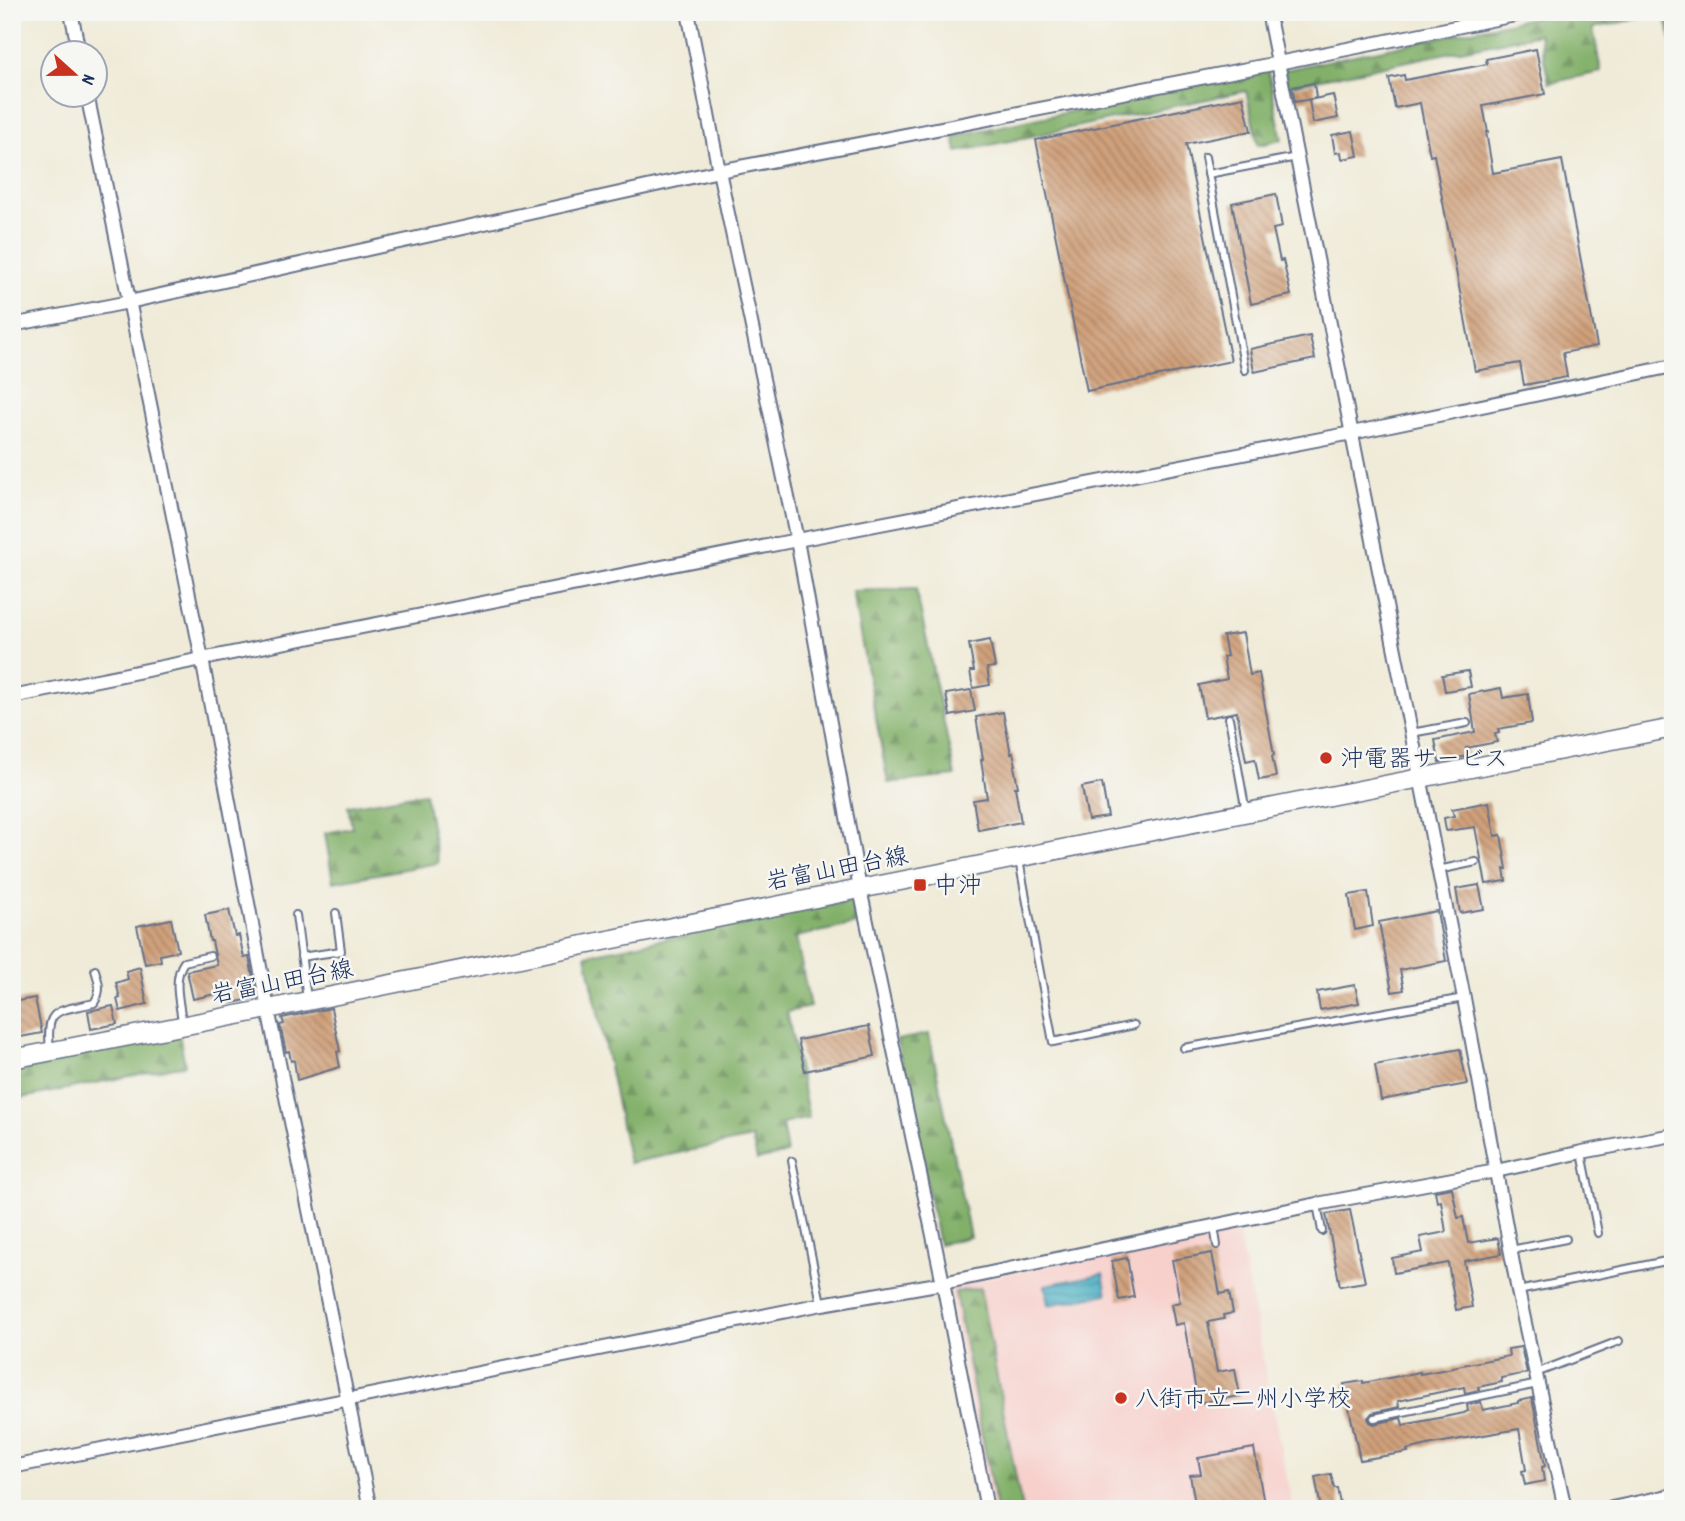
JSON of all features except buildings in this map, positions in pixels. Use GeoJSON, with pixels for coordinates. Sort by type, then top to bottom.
{"type":"FeatureCollection","features":[{"type":"Feature","properties":{"kind":"main road","name":"岩富山田台線"},"geometry":{"type":"LineString","coordinates":[[12,1059],[1673,727]]}},
{"type":"Feature","properties":{"kind":"street"},"geometry":{"type":"LineString","coordinates":[[71,12],[76,38]]}},
{"type":"Feature","properties":{"kind":"street"},"geometry":{"type":"LineString","coordinates":[[688,12],[797,540],[859,888],[943,1283],[987,1509]]}},
{"type":"Feature","properties":{"kind":"street"},"geometry":{"type":"LineString","coordinates":[[1268,12],[1464,998],[1518,1291],[1565,1509]]}},
{"type":"Feature","properties":{"kind":"street"},"geometry":{"type":"LineString","coordinates":[[12,325],[129,302],[719,171],[1278,64],[1531,12]]}},
{"type":"Feature","properties":{"kind":"street"},"geometry":{"type":"LineString","coordinates":[[90,108],[370,1509]]}},
{"type":"Feature","properties":{"kind":"street"},"geometry":{"type":"LineString","coordinates":[[12,697],[1673,366]]}},
{"type":"Feature","properties":{"kind":"street"},"geometry":{"type":"LineString","coordinates":[[12,1467],[821,1304],[943,1283],[1317,1204],[1673,1135]]}},
{"type":"Feature","properties":{"kind":"street"},"geometry":{"type":"LineString","coordinates":[[1607,1509],[1673,1495]]}},
{"type":"Feature","properties":{"kind":"lane"},"geometry":{"type":"LineString","coordinates":[[1205,157],[1245,370]]}},
{"type":"Feature","properties":{"kind":"lane"},"geometry":{"type":"LineString","coordinates":[[1209,174],[1297,157]]}},
{"type":"Feature","properties":{"kind":"lane"},"geometry":{"type":"LineString","coordinates":[[1229,718],[1246,813]]}},
{"type":"Feature","properties":{"kind":"lane"},"geometry":{"type":"LineString","coordinates":[[1411,733],[1467,723]]}},
{"type":"Feature","properties":{"kind":"lane"},"geometry":{"type":"LineString","coordinates":[[1018,857],[1053,1042],[1134,1025]]}},
{"type":"Feature","properties":{"kind":"lane"},"geometry":{"type":"LineString","coordinates":[[1438,870],[1476,862]]}},
{"type":"Feature","properties":{"kind":"lane"},"geometry":{"type":"LineString","coordinates":[[301,957],[341,951],[336,913]]}},
{"type":"Feature","properties":{"kind":"lane"},"geometry":{"type":"LineString","coordinates":[[296,915],[307,1001]]}},
{"type":"Feature","properties":{"kind":"lane"},"geometry":{"type":"LineString","coordinates":[[183,1026],[177,983],[179,968],[184,962],[210,956]]}},
{"type":"Feature","properties":{"kind":"lane"},"geometry":{"type":"LineString","coordinates":[[51,1051],[48,1028],[50,1020],[57,1012],[94,1003],[98,998],[100,989],[95,970]]}},
{"type":"Feature","properties":{"kind":"lane"},"geometry":{"type":"LineString","coordinates":[[1184,1048],[1464,998]]}},
{"type":"Feature","properties":{"kind":"lane"},"geometry":{"type":"LineString","coordinates":[[1582,1152],[1598,1233]]}},
{"type":"Feature","properties":{"kind":"lane"},"geometry":{"type":"LineString","coordinates":[[792,1161],[821,1304]]}},
{"type":"Feature","properties":{"kind":"lane"},"geometry":{"type":"LineString","coordinates":[[1317,1204],[1322,1231]]}},
{"type":"Feature","properties":{"kind":"lane"},"geometry":{"type":"LineString","coordinates":[[1213,1226],[1217,1245]]}},
{"type":"Feature","properties":{"kind":"lane"},"geometry":{"type":"LineString","coordinates":[[1511,1250],[1566,1239]]}},
{"type":"Feature","properties":{"kind":"lane"},"geometry":{"type":"LineString","coordinates":[[1518,1291],[1666,1261]]}},
{"type":"Feature","properties":{"kind":"lane"},"geometry":{"type":"LineString","coordinates":[[1374,1418],[1537,1379],[1619,1341]]}},
{"type":"Feature","properties":{"kind":"shaded area","name":"八街市立二州小学校"},"geometry":{"type":"Polygon","coordinates":[[[1237,1227],[1293,1509],[992,1509],[948,1286],[1237,1227]]]}},
{"type":"Feature","properties":{"kind":"green space"},"geometry":{"type":"Polygon","coordinates":[[[1559,12],[1673,12],[1673,48],[1665,13],[1593,28],[1601,72],[1549,83],[1539,34],[1287,86],[1284,70],[1559,12]]]}},
{"type":"Feature","properties":{"kind":"green space"},"geometry":{"type":"Polygon","coordinates":[[[1268,70],[1282,140],[1258,145],[1246,91],[957,152],[954,136],[1268,70]]]}},
{"type":"Feature","properties":{"kind":"green space"},"geometry":{"type":"Polygon","coordinates":[[[916,589],[955,776],[888,783],[852,591],[916,589]]]}},
{"type":"Feature","properties":{"kind":"green space"},"geometry":{"type":"Polygon","coordinates":[[[425,793],[438,863],[333,882],[325,833],[352,828],[348,806],[425,793]]]}},
{"type":"Feature","properties":{"kind":"green space"},"geometry":{"type":"Polygon","coordinates":[[[856,899],[861,923],[796,937],[810,1007],[787,1012],[809,1118],[782,1124],[787,1153],[757,1160],[752,1138],[629,1163],[586,955],[856,899]]]}},
{"type":"Feature","properties":{"kind":"green space"},"geometry":{"type":"Polygon","coordinates":[[[179,1033],[185,1065],[12,1100],[12,1066],[179,1033]]]}},
{"type":"Feature","properties":{"kind":"green space"},"geometry":{"type":"Polygon","coordinates":[[[929,1034],[970,1237],[939,1244],[897,1040],[929,1034]]]}},
{"type":"Feature","properties":{"kind":"green space"},"geometry":{"type":"Polygon","coordinates":[[[980,1288],[1022,1509],[996,1509],[955,1292],[980,1288]]]}},
{"type":"Feature","properties":{"kind":"water"},"geometry":{"type":"Polygon","coordinates":[[[1103,1274],[1107,1294],[1048,1305],[1045,1285],[1103,1274]]]}},
{"type":"Feature","properties":{"kind":"place","name":"沖電器サービス"},"geometry":{"type":"Point","coordinates":[1326,758]}},
{"type":"Feature","properties":{"kind":"place","name":"中沖"},"geometry":{"type":"Point","coordinates":[920,885]}},
{"type":"Feature","properties":{"kind":"place","name":"八街市立二州小学校"},"geometry":{"type":"Point","coordinates":[1121,1398]}}]}
